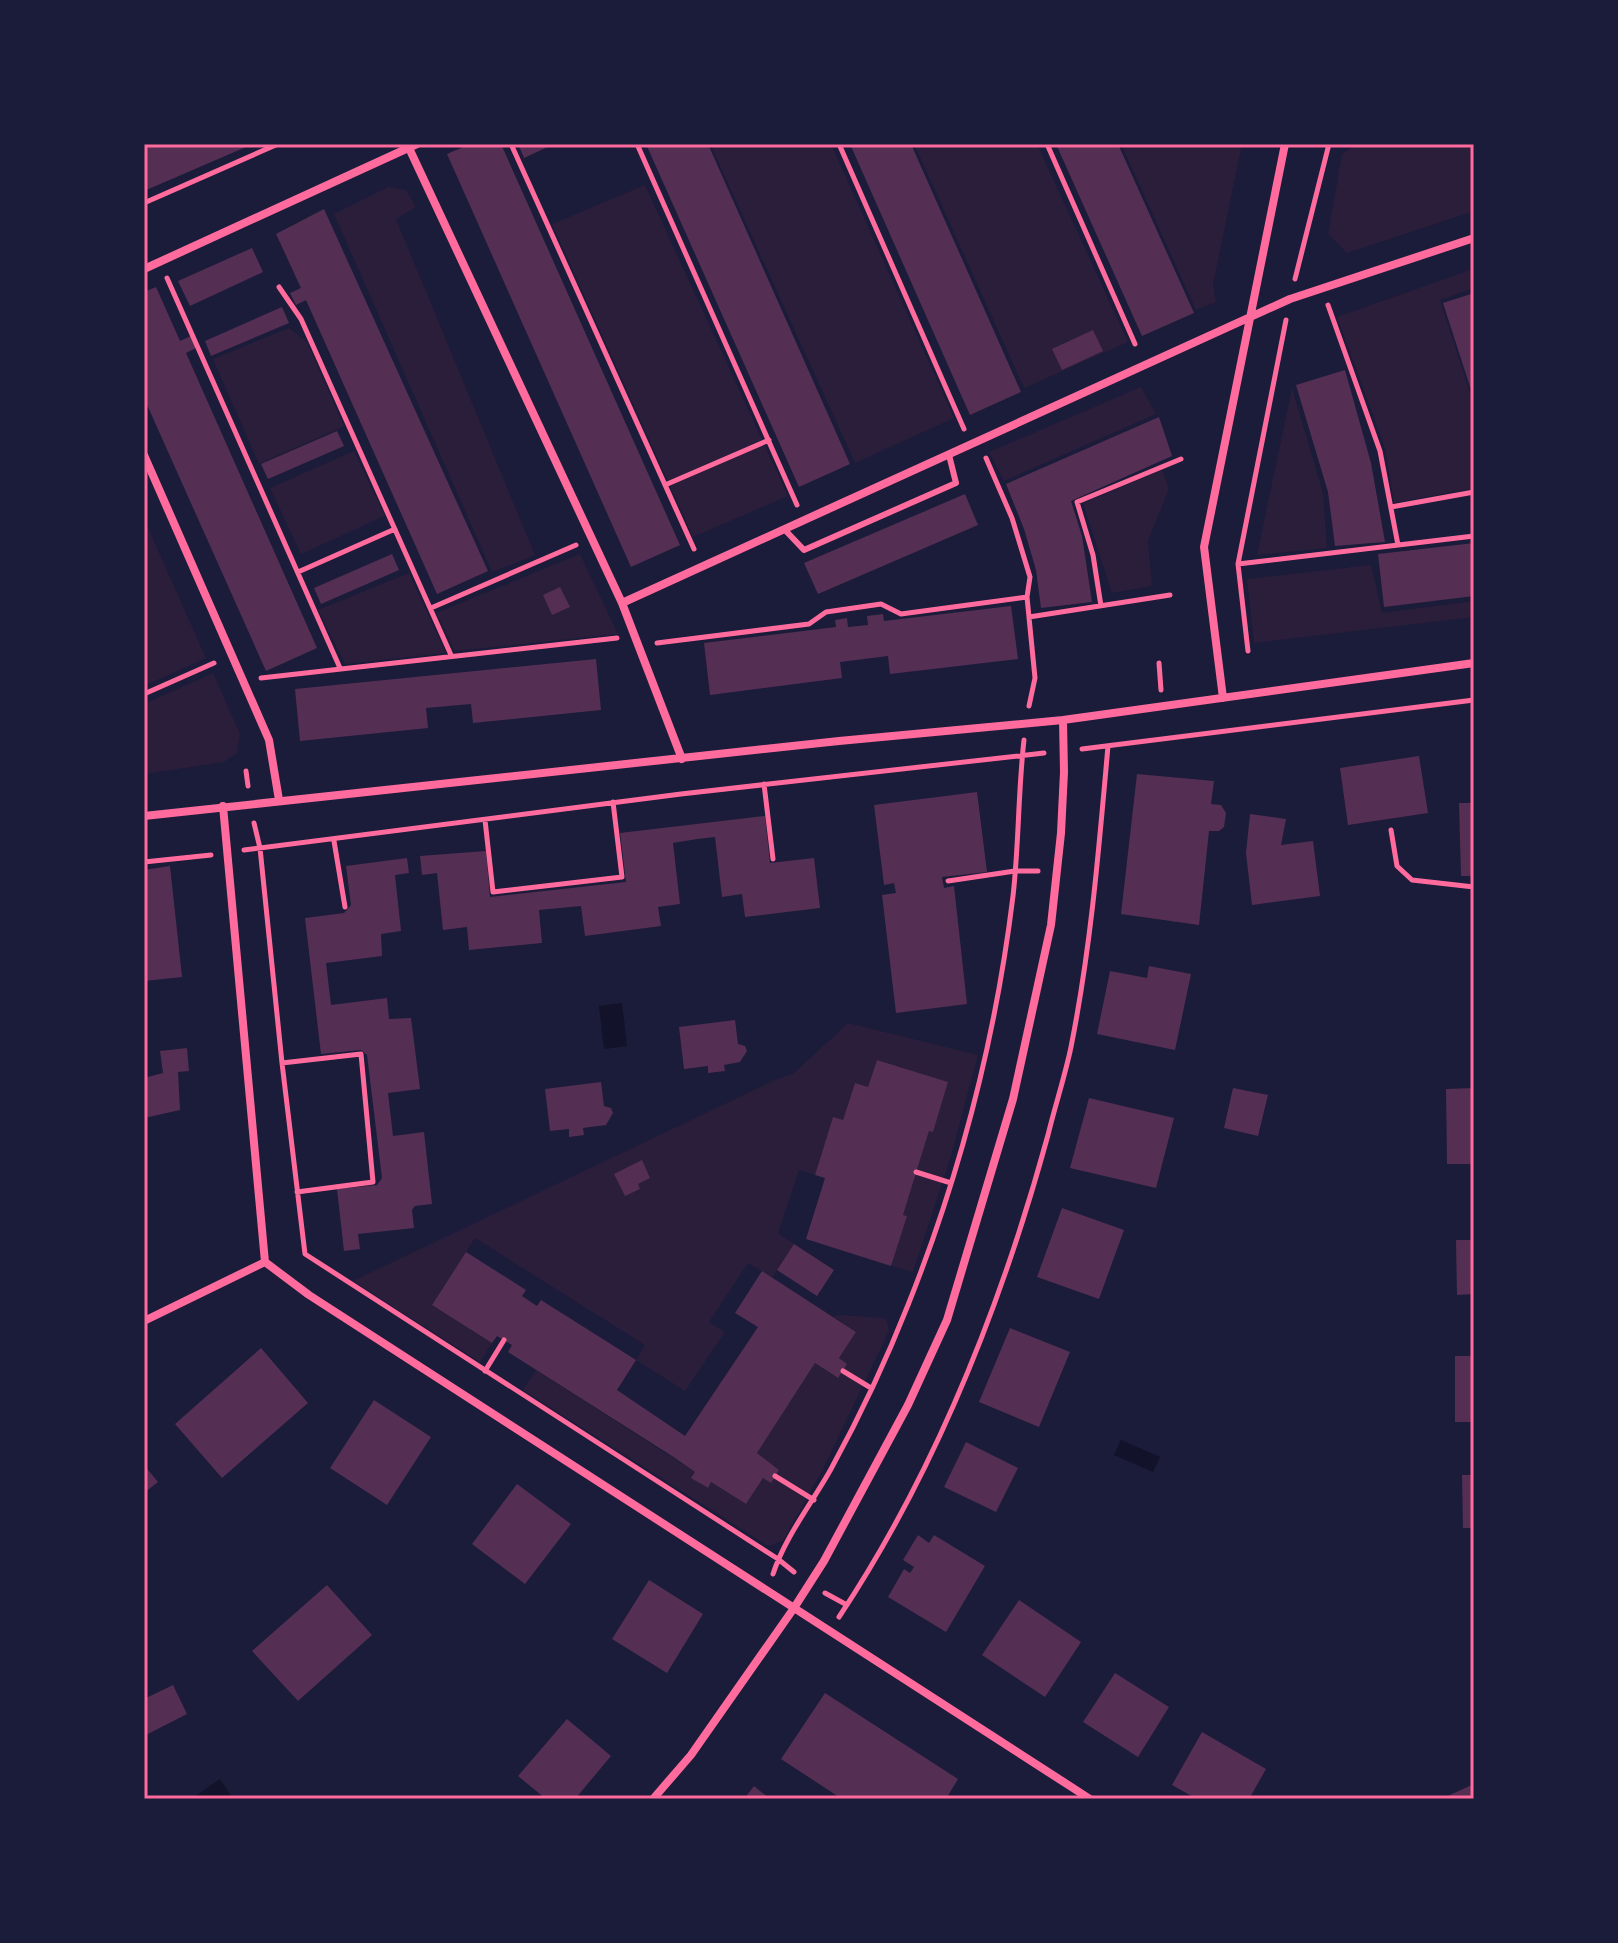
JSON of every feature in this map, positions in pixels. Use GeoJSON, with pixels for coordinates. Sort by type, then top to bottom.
{"type":"FeatureCollection","features":[{"type":"Feature","properties":{"kind":"street"},"geometry":{"type":"LineString","coordinates":[[1223,698],[1204,547],[1285,144]]}},
{"type":"Feature","properties":{"kind":"street"},"geometry":{"type":"LineString","coordinates":[[144,269],[413,146],[622,603],[682,759]]}},
{"type":"Feature","properties":{"kind":"street"},"geometry":{"type":"LineString","coordinates":[[622,603],[1290,299],[1474,238]]}},
{"type":"Feature","properties":{"kind":"street"},"geometry":{"type":"LineString","coordinates":[[144,455],[269,740],[279,800]]}},
{"type":"Feature","properties":{"kind":"street"},"geometry":{"type":"LineString","coordinates":[[144,816],[1063,720],[1474,663]]}},
{"type":"Feature","properties":{"kind":"street"},"geometry":{"type":"LineString","coordinates":[[653,1799],[691,1755],[809,1585],[908,1405],[947,1320],[1013,1099],[1051,925],[1061,833],[1063,720]]}},
{"type":"Feature","properties":{"kind":"street"},"geometry":{"type":"LineString","coordinates":[[223,806],[265,1262],[309,1295],[1090,1799]]}},
{"type":"Feature","properties":{"kind":"street"},"geometry":{"type":"LineString","coordinates":[[144,1321],[265,1262]]}},
{"type":"Feature","properties":{"kind":"lane"},"geometry":{"type":"LineString","coordinates":[[785,530],[804,550],[956,483],[949,455]]}},
{"type":"Feature","properties":{"kind":"path"},"geometry":{"type":"LineString","coordinates":[[144,203],[278,144]]}},
{"type":"Feature","properties":{"kind":"path"},"geometry":{"type":"LineString","coordinates":[[511,144],[702,568]]}},
{"type":"Feature","properties":{"kind":"path"},"geometry":{"type":"LineString","coordinates":[[637,144],[804,521]]}},
{"type":"Feature","properties":{"kind":"path"},"geometry":{"type":"LineString","coordinates":[[768,1591],[778,1559],[814,1500],[871,1388],[908,1305],[951,1183],[987,1043],[1005,953],[1015,871],[1025,724],[1035,678],[1027,597],[1030,577],[1012,518],[839,144]]}},
{"type":"Feature","properties":{"kind":"path"},"geometry":{"type":"LineString","coordinates":[[1047,144],[1135,344]]}},
{"type":"Feature","properties":{"kind":"path"},"geometry":{"type":"LineString","coordinates":[[1248,651],[1238,564],[1290,299],[1329,144]]}},
{"type":"Feature","properties":{"kind":"path"},"geometry":{"type":"LineString","coordinates":[[166,276],[340,668]]}},
{"type":"Feature","properties":{"kind":"path"},"geometry":{"type":"LineString","coordinates":[[279,287],[301,319],[451,655]]}},
{"type":"Feature","properties":{"kind":"path"},"geometry":{"type":"LineString","coordinates":[[1321,287],[1380,451],[1398,545]]}},
{"type":"Feature","properties":{"kind":"path"},"geometry":{"type":"LineString","coordinates":[[665,485],[769,440]]}},
{"type":"Feature","properties":{"kind":"path"},"geometry":{"type":"LineString","coordinates":[[1101,606],[1093,555],[1077,502],[1181,459]]}},
{"type":"Feature","properties":{"kind":"path"},"geometry":{"type":"LineString","coordinates":[[1391,507],[1474,492]]}},
{"type":"Feature","properties":{"kind":"path"},"geometry":{"type":"LineString","coordinates":[[298,572],[395,529]]}},
{"type":"Feature","properties":{"kind":"path"},"geometry":{"type":"LineString","coordinates":[[1238,564],[1474,536]]}},
{"type":"Feature","properties":{"kind":"path"},"geometry":{"type":"LineString","coordinates":[[431,608],[591,538]]}},
{"type":"Feature","properties":{"kind":"path"},"geometry":{"type":"LineString","coordinates":[[1029,617],[1170,595]]}},
{"type":"Feature","properties":{"kind":"path"},"geometry":{"type":"LineString","coordinates":[[244,680],[451,655],[809,624],[826,612],[881,604],[901,614],[1027,597]]}},
{"type":"Feature","properties":{"kind":"path"},"geometry":{"type":"LineString","coordinates":[[144,694],[233,654]]}},
{"type":"Feature","properties":{"kind":"path"},"geometry":{"type":"LineString","coordinates":[[144,862],[613,802],[1108,746],[1474,700]]}},
{"type":"Feature","properties":{"kind":"path"},"geometry":{"type":"LineString","coordinates":[[829,1631],[866,1574],[919,1477],[955,1400],[1003,1283],[1038,1172],[1070,1049],[1091,929],[1108,746]]}},
{"type":"Feature","properties":{"kind":"path"},"geometry":{"type":"LineString","coordinates":[[246,771],[260,848],[305,1254],[778,1559],[809,1585]]}},
{"type":"Feature","properties":{"kind":"path"},"geometry":{"type":"LineString","coordinates":[[764,784],[773,859]]}},
{"type":"Feature","properties":{"kind":"path"},"geometry":{"type":"LineString","coordinates":[[485,820],[493,892],[622,877],[613,802]]}},
{"type":"Feature","properties":{"kind":"path"},"geometry":{"type":"LineString","coordinates":[[1391,830],[1397,866],[1412,880],[1474,887]]}},
{"type":"Feature","properties":{"kind":"path"},"geometry":{"type":"LineString","coordinates":[[334,840],[345,907]]}},
{"type":"Feature","properties":{"kind":"path"},"geometry":{"type":"LineString","coordinates":[[948,881],[1015,871]]}},
{"type":"Feature","properties":{"kind":"path"},"geometry":{"type":"LineString","coordinates":[[282,1063],[361,1054],[373,1182],[297,1192]]}},
{"type":"Feature","properties":{"kind":"path"},"geometry":{"type":"LineString","coordinates":[[916,1172],[951,1183]]}},
{"type":"Feature","properties":{"kind":"path"},"geometry":{"type":"LineString","coordinates":[[485,1371],[504,1340]]}},
{"type":"Feature","properties":{"kind":"path"},"geometry":{"type":"LineString","coordinates":[[843,1371],[871,1388]]}},
{"type":"Feature","properties":{"kind":"path"},"geometry":{"type":"LineString","coordinates":[[775,1476],[814,1500]]}},
{"type":"Feature","properties":{"kind":"shaded area"},"geometry":{"type":"Polygon","coordinates":[[[710,144],[831,144],[954,418],[855,463],[710,144]]]}},
{"type":"Feature","properties":{"kind":"shaded area"},"geometry":{"type":"Polygon","coordinates":[[[914,144],[1037,144],[1128,342],[1024,388],[914,144]]]}},
{"type":"Feature","properties":{"kind":"shaded area"},"geometry":{"type":"Polygon","coordinates":[[[1121,144],[1242,144],[1213,285],[1216,302],[1196,310],[1121,144]]]}},
{"type":"Feature","properties":{"kind":"shaded area"},"geometry":{"type":"Polygon","coordinates":[[[1356,144],[1474,144],[1474,211],[1347,253],[1328,234],[1342,154],[1356,144]]]}},
{"type":"Feature","properties":{"kind":"shaded area"},"geometry":{"type":"Polygon","coordinates":[[[645,185],[788,496],[693,537],[552,224],[645,185]]]}},
{"type":"Feature","properties":{"kind":"shaded area"},"geometry":{"type":"Polygon","coordinates":[[[388,187],[406,190],[416,207],[396,219],[535,555],[492,572],[334,214],[388,187]]]}},
{"type":"Feature","properties":{"kind":"shaded area"},"geometry":{"type":"Polygon","coordinates":[[[1474,271],[1474,288],[1440,300],[1474,405],[1474,488],[1394,503],[1385,448],[1337,317],[1474,271]]]}},
{"type":"Feature","properties":{"kind":"shaded area"},"geometry":{"type":"Polygon","coordinates":[[[289,328],[307,342],[344,426],[259,464],[213,359],[289,328]]]}},
{"type":"Feature","properties":{"kind":"shaded area"},"geometry":{"type":"Polygon","coordinates":[[[1141,387],[1156,414],[1004,481],[989,452],[1141,387]]]}},
{"type":"Feature","properties":{"kind":"shaded area"},"geometry":{"type":"Polygon","coordinates":[[[1292,388],[1323,493],[1327,548],[1257,555],[1292,388]]]}},
{"type":"Feature","properties":{"kind":"shaded area"},"geometry":{"type":"Polygon","coordinates":[[[354,451],[385,516],[301,554],[270,488],[354,451]]]}},
{"type":"Feature","properties":{"kind":"shaded area"},"geometry":{"type":"Polygon","coordinates":[[[1162,470],[1169,489],[1148,541],[1152,586],[1112,593],[1083,503],[1162,470]]]}},
{"type":"Feature","properties":{"kind":"shaded area"},"geometry":{"type":"Polygon","coordinates":[[[144,519],[206,658],[144,686],[144,519]]]}},
{"type":"Feature","properties":{"kind":"shaded area"},"geometry":{"type":"Polygon","coordinates":[[[580,554],[618,634],[455,651],[436,613],[580,554]]]}},
{"type":"Feature","properties":{"kind":"shaded area"},"geometry":{"type":"Polygon","coordinates":[[[1371,565],[1382,613],[1474,601],[1474,617],[1254,643],[1247,579],[1371,565]]]}},
{"type":"Feature","properties":{"kind":"shaded area"},"geometry":{"type":"Polygon","coordinates":[[[409,573],[446,653],[345,664],[318,610],[409,573]]]}},
{"type":"Feature","properties":{"kind":"shaded area"},"geometry":{"type":"Polygon","coordinates":[[[213,673],[240,734],[237,753],[224,762],[144,774],[144,704],[213,673]]]}},
{"type":"Feature","properties":{"kind":"shaded area"},"geometry":{"type":"Polygon","coordinates":[[[622,1003],[627,1046],[604,1049],[599,1006],[622,1003]]]}},
{"type":"Feature","properties":{"kind":"shaded area"},"geometry":{"type":"Polygon","coordinates":[[[848,1023],[978,1055],[951,1156],[913,1272],[891,1266],[929,1131],[933,1131],[948,1082],[877,1060],[868,1087],[855,1083],[843,1120],[833,1118],[815,1175],[799,1170],[778,1233],[794,1244],[772,1277],[748,1263],[709,1322],[725,1332],[685,1391],[636,1360],[645,1345],[475,1238],[432,1305],[492,1343],[480,1362],[353,1281],[794,1073],[848,1023]]]}},
{"type":"Feature","properties":{"kind":"shaded area"},"geometry":{"type":"Polygon","coordinates":[[[833,1316],[883,1318],[889,1331],[825,1465],[783,1541],[768,1546],[523,1390],[536,1370],[695,1472],[692,1478],[707,1488],[711,1482],[746,1504],[763,1478],[771,1482],[779,1470],[757,1453],[815,1363],[837,1378],[847,1364],[839,1358],[856,1332],[833,1316]]]}},
{"type":"Feature","properties":{"kind":"shaded area"},"geometry":{"type":"Polygon","coordinates":[[[1121,1440],[1160,1457],[1153,1472],[1114,1455],[1121,1440]]]}},
{"type":"Feature","properties":{"kind":"shaded area"},"geometry":{"type":"Polygon","coordinates":[[[220,1779],[232,1797],[191,1799],[220,1779]]]}},
{"type":"Feature","properties":{"kind":"building"},"geometry":{"type":"Polygon","coordinates":[[[144,144],[253,144],[144,191],[144,144]]]}},
{"type":"Feature","properties":{"kind":"building"},"geometry":{"type":"Polygon","coordinates":[[[470,144],[501,144],[680,545],[631,567],[447,154],[470,144]]]}},
{"type":"Feature","properties":{"kind":"building"},"geometry":{"type":"Polygon","coordinates":[[[518,144],[554,144],[524,158],[518,144]]]}},
{"type":"Feature","properties":{"kind":"building"},"geometry":{"type":"Polygon","coordinates":[[[646,144],[708,144],[850,464],[799,487],[646,144]]]}},
{"type":"Feature","properties":{"kind":"building"},"geometry":{"type":"Polygon","coordinates":[[[850,144],[911,144],[1021,392],[970,415],[850,144]]]}},
{"type":"Feature","properties":{"kind":"building"},"geometry":{"type":"Polygon","coordinates":[[[1056,144],[1118,144],[1194,313],[1142,336],[1056,144]]]}},
{"type":"Feature","properties":{"kind":"building"},"geometry":{"type":"Polygon","coordinates":[[[324,209],[488,571],[437,594],[306,300],[296,305],[290,293],[301,288],[276,234],[324,209]]]}},
{"type":"Feature","properties":{"kind":"building"},"geometry":{"type":"Polygon","coordinates":[[[252,248],[263,272],[190,306],[178,281],[252,248]]]}},
{"type":"Feature","properties":{"kind":"building"},"geometry":{"type":"Polygon","coordinates":[[[156,287],[180,341],[191,336],[196,348],[186,353],[317,648],[266,671],[144,398],[144,292],[156,287]]]}},
{"type":"Feature","properties":{"kind":"building"},"geometry":{"type":"Polygon","coordinates":[[[1474,293],[1474,396],[1473,396],[1443,303],[1474,293]]]}},
{"type":"Feature","properties":{"kind":"building"},"geometry":{"type":"Polygon","coordinates":[[[282,307],[289,323],[211,356],[205,341],[282,307]]]}},
{"type":"Feature","properties":{"kind":"building"},"geometry":{"type":"Polygon","coordinates":[[[1093,330],[1103,351],[1062,370],[1052,349],[1093,330]]]}},
{"type":"Feature","properties":{"kind":"building"},"geometry":{"type":"Polygon","coordinates":[[[1345,370],[1371,463],[1385,542],[1335,546],[1328,492],[1296,385],[1345,370]]]}},
{"type":"Feature","properties":{"kind":"building"},"geometry":{"type":"Polygon","coordinates":[[[1159,417],[1172,456],[1071,501],[1082,536],[1092,602],[1041,608],[1036,570],[1006,484],[1159,417]]]}},
{"type":"Feature","properties":{"kind":"building"},"geometry":{"type":"Polygon","coordinates":[[[337,431],[344,446],[268,479],[261,464],[337,431]]]}},
{"type":"Feature","properties":{"kind":"building"},"geometry":{"type":"Polygon","coordinates":[[[965,494],[978,525],[818,594],[804,563],[965,494]]]}},
{"type":"Feature","properties":{"kind":"building"},"geometry":{"type":"Polygon","coordinates":[[[1474,543],[1474,596],[1384,607],[1378,554],[1474,543]]]}},
{"type":"Feature","properties":{"kind":"building"},"geometry":{"type":"Polygon","coordinates":[[[392,554],[399,570],[321,604],[314,588],[392,554]]]}},
{"type":"Feature","properties":{"kind":"building"},"geometry":{"type":"Polygon","coordinates":[[[560,587],[570,607],[552,615],[543,595],[560,587]]]}},
{"type":"Feature","properties":{"kind":"building"},"geometry":{"type":"Polygon","coordinates":[[[1011,606],[1018,659],[890,674],[888,656],[840,662],[842,678],[710,695],[704,643],[836,627],[835,620],[847,618],[848,627],[868,625],[867,616],[883,614],[884,621],[1011,606]]]}},
{"type":"Feature","properties":{"kind":"building"},"geometry":{"type":"Polygon","coordinates":[[[596,659],[601,710],[473,723],[471,704],[426,708],[428,728],[300,741],[295,689],[596,659]]]}},
{"type":"Feature","properties":{"kind":"building"},"geometry":{"type":"Polygon","coordinates":[[[1419,756],[1428,813],[1348,825],[1340,768],[1419,756]]]}},
{"type":"Feature","properties":{"kind":"building"},"geometry":{"type":"Polygon","coordinates":[[[1137,774],[1214,781],[1211,804],[1221,805],[1226,813],[1224,827],[1219,831],[1209,831],[1199,925],[1121,914],[1137,774]]]}},
{"type":"Feature","properties":{"kind":"building"},"geometry":{"type":"Polygon","coordinates":[[[977,792],[987,872],[942,877],[944,888],[954,886],[967,1004],[896,1013],[882,895],[896,893],[894,883],[884,885],[874,805],[977,792]]]}},
{"type":"Feature","properties":{"kind":"building"},"geometry":{"type":"Polygon","coordinates":[[[1459,803],[1474,803],[1474,876],[1461,876],[1459,803]]]}},
{"type":"Feature","properties":{"kind":"building"},"geometry":{"type":"Polygon","coordinates":[[[1250,814],[1286,819],[1281,845],[1313,841],[1320,896],[1252,905],[1246,853],[1250,814]]]}},
{"type":"Feature","properties":{"kind":"building"},"geometry":{"type":"Polygon","coordinates":[[[765,816],[770,863],[814,858],[820,908],[745,917],[742,894],[722,897],[715,837],[697,839],[673,843],[680,904],[658,907],[661,926],[585,936],[581,906],[539,910],[542,943],[469,950],[467,927],[443,930],[437,873],[422,875],[420,856],[486,851],[490,897],[626,882],[620,833],[765,816]]]}},
{"type":"Feature","properties":{"kind":"building"},"geometry":{"type":"Polygon","coordinates":[[[407,858],[409,873],[395,875],[401,931],[381,934],[382,956],[326,963],[331,1005],[387,998],[389,1019],[411,1018],[420,1089],[388,1093],[393,1136],[424,1132],[432,1204],[415,1206],[412,1210],[414,1228],[358,1234],[360,1249],[344,1251],[337,1189],[377,1185],[382,1178],[367,1055],[361,1050],[321,1054],[305,918],[344,913],[351,905],[346,866],[407,858]]]}},
{"type":"Feature","properties":{"kind":"building"},"geometry":{"type":"Polygon","coordinates":[[[170,866],[182,977],[144,981],[144,870],[170,866]]]}},
{"type":"Feature","properties":{"kind":"building"},"geometry":{"type":"Polygon","coordinates":[[[1149,966],[1191,974],[1175,1050],[1097,1034],[1110,971],[1147,978],[1149,966]]]}},
{"type":"Feature","properties":{"kind":"building"},"geometry":{"type":"Polygon","coordinates":[[[735,1020],[738,1044],[745,1046],[747,1051],[740,1062],[724,1065],[725,1071],[708,1073],[708,1066],[684,1069],[679,1027],[735,1020]]]}},
{"type":"Feature","properties":{"kind":"building"},"geometry":{"type":"Polygon","coordinates":[[[187,1048],[189,1071],[178,1072],[180,1110],[144,1118],[144,1078],[163,1073],[160,1051],[187,1048]]]}},
{"type":"Feature","properties":{"kind":"building"},"geometry":{"type":"Polygon","coordinates":[[[877,1060],[948,1082],[933,1132],[929,1131],[891,1266],[806,1239],[825,1178],[815,1175],[833,1117],[843,1120],[855,1083],[868,1087],[877,1060]]]}},
{"type":"Feature","properties":{"kind":"building"},"geometry":{"type":"Polygon","coordinates":[[[601,1082],[604,1106],[611,1108],[613,1113],[606,1125],[583,1128],[584,1135],[569,1137],[569,1129],[550,1131],[545,1089],[601,1082]]]}},
{"type":"Feature","properties":{"kind":"building"},"geometry":{"type":"Polygon","coordinates":[[[1233,1088],[1268,1095],[1258,1136],[1224,1128],[1233,1088]]]}},
{"type":"Feature","properties":{"kind":"building"},"geometry":{"type":"Polygon","coordinates":[[[1474,1088],[1474,1164],[1447,1164],[1446,1089],[1474,1088]]]}},
{"type":"Feature","properties":{"kind":"building"},"geometry":{"type":"Polygon","coordinates":[[[1089,1098],[1174,1118],[1156,1188],[1070,1168],[1089,1098]]]}},
{"type":"Feature","properties":{"kind":"building"},"geometry":{"type":"Polygon","coordinates":[[[642,1160],[650,1178],[638,1184],[640,1189],[625,1196],[614,1174],[642,1160]]]}},
{"type":"Feature","properties":{"kind":"building"},"geometry":{"type":"Polygon","coordinates":[[[1062,1208],[1124,1230],[1099,1299],[1037,1277],[1062,1208]]]}},
{"type":"Feature","properties":{"kind":"building"},"geometry":{"type":"Polygon","coordinates":[[[1456,1240],[1474,1240],[1474,1294],[1457,1295],[1456,1240]]]}},
{"type":"Feature","properties":{"kind":"building"},"geometry":{"type":"Polygon","coordinates":[[[794,1244],[834,1270],[817,1296],[777,1270],[794,1244]]]}},
{"type":"Feature","properties":{"kind":"building"},"geometry":{"type":"Polygon","coordinates":[[[466,1252],[526,1290],[522,1296],[537,1306],[541,1300],[636,1360],[617,1390],[685,1436],[758,1327],[735,1313],[762,1271],[856,1332],[839,1358],[847,1364],[838,1378],[815,1363],[757,1453],[779,1470],[771,1483],[763,1478],[746,1504],[711,1482],[708,1488],[691,1478],[695,1472],[672,1456],[508,1352],[512,1345],[497,1336],[492,1343],[432,1305],[466,1252]]]}},
{"type":"Feature","properties":{"kind":"building"},"geometry":{"type":"Polygon","coordinates":[[[1010,1328],[1070,1352],[1039,1427],[979,1402],[1010,1328]]]}},
{"type":"Feature","properties":{"kind":"building"},"geometry":{"type":"Polygon","coordinates":[[[261,1348],[308,1403],[222,1478],[175,1424],[261,1348]]]}},
{"type":"Feature","properties":{"kind":"building"},"geometry":{"type":"Polygon","coordinates":[[[1455,1356],[1474,1356],[1474,1422],[1455,1422],[1455,1356]]]}},
{"type":"Feature","properties":{"kind":"building"},"geometry":{"type":"Polygon","coordinates":[[[374,1400],[431,1437],[387,1505],[330,1468],[374,1400]]]}},
{"type":"Feature","properties":{"kind":"building"},"geometry":{"type":"Polygon","coordinates":[[[966,1442],[1018,1468],[996,1512],[944,1487],[966,1442]]]}},
{"type":"Feature","properties":{"kind":"building"},"geometry":{"type":"Polygon","coordinates":[[[144,1465],[158,1482],[144,1493],[144,1465]]]}},
{"type":"Feature","properties":{"kind":"building"},"geometry":{"type":"Polygon","coordinates":[[[1462,1475],[1474,1475],[1474,1528],[1463,1528],[1462,1475]]]}},
{"type":"Feature","properties":{"kind":"building"},"geometry":{"type":"Polygon","coordinates":[[[517,1484],[571,1524],[525,1584],[472,1544],[517,1484]]]}},
{"type":"Feature","properties":{"kind":"building"},"geometry":{"type":"Polygon","coordinates":[[[918,1535],[929,1543],[934,1535],[985,1566],[946,1632],[888,1597],[904,1569],[910,1573],[914,1567],[903,1560],[918,1535]]]}},
{"type":"Feature","properties":{"kind":"building"},"geometry":{"type":"Polygon","coordinates":[[[649,1580],[703,1614],[667,1673],[612,1639],[649,1580]]]}},
{"type":"Feature","properties":{"kind":"building"},"geometry":{"type":"Polygon","coordinates":[[[327,1585],[372,1635],[298,1701],[252,1651],[327,1585]]]}},
{"type":"Feature","properties":{"kind":"building"},"geometry":{"type":"Polygon","coordinates":[[[1019,1600],[1081,1642],[1045,1697],[982,1655],[1019,1600]]]}},
{"type":"Feature","properties":{"kind":"building"},"geometry":{"type":"Polygon","coordinates":[[[1115,1673],[1169,1707],[1138,1757],[1083,1722],[1115,1673]]]}},
{"type":"Feature","properties":{"kind":"building"},"geometry":{"type":"Polygon","coordinates":[[[173,1685],[187,1714],[144,1736],[144,1699],[173,1685]]]}},
{"type":"Feature","properties":{"kind":"building"},"geometry":{"type":"Polygon","coordinates":[[[825,1693],[958,1779],[946,1799],[842,1799],[781,1759],[825,1693]]]}},
{"type":"Feature","properties":{"kind":"building"},"geometry":{"type":"Polygon","coordinates":[[[567,1719],[611,1756],[575,1799],[546,1799],[518,1776],[567,1719]]]}},
{"type":"Feature","properties":{"kind":"building"},"geometry":{"type":"Polygon","coordinates":[[[1202,1732],[1266,1769],[1249,1799],[1197,1799],[1172,1785],[1202,1732]]]}},
{"type":"Feature","properties":{"kind":"building"},"geometry":{"type":"Polygon","coordinates":[[[1474,1784],[1474,1799],[1441,1799],[1474,1784]]]}},
{"type":"Feature","properties":{"kind":"building"},"geometry":{"type":"Polygon","coordinates":[[[754,1786],[770,1799],[744,1799],[754,1786]]]}}]}
